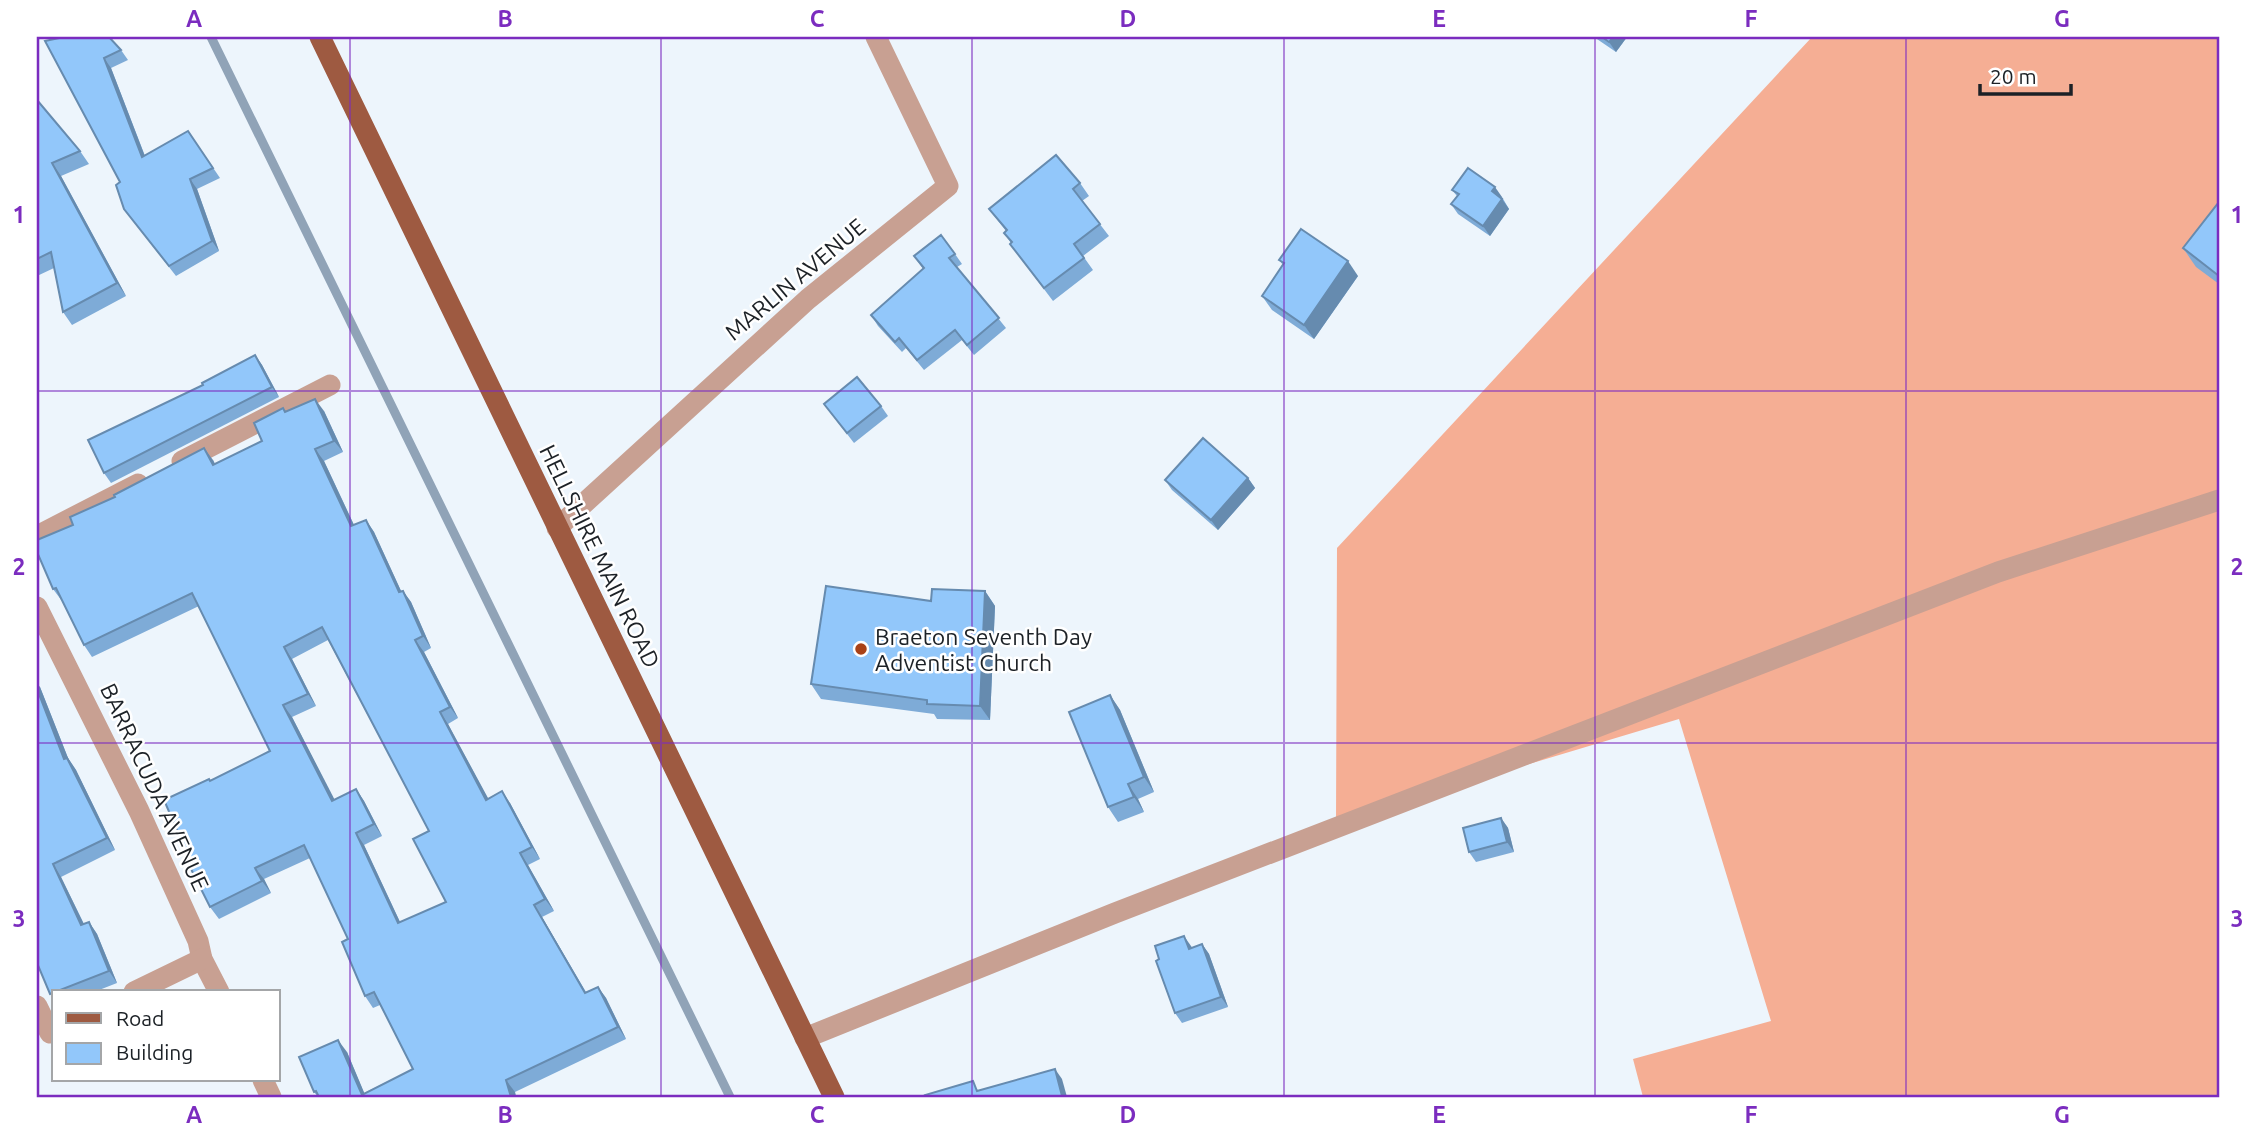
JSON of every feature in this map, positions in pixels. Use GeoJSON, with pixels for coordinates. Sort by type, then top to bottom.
{"type":"FeatureCollection","features":[{"type":"Feature","properties":{"kind":"main road","name":"HELLSHIRE MAIN ROAD"},"geometry":{"type":"LineString","coordinates":[[320,37],[834,1097]]}},
{"type":"Feature","properties":{"kind":"street","name":"MARLIN AVENUE"},"geometry":{"type":"LineString","coordinates":[[557,528],[808,299],[948,186],[876,37]]}},
{"type":"Feature","properties":{"kind":"street"},"geometry":{"type":"LineString","coordinates":[[37,536],[330,385]]}},
{"type":"Feature","properties":{"kind":"street"},"geometry":{"type":"LineString","coordinates":[[806,1038],[1115,913],[1998,572],[2219,500]]}},
{"type":"Feature","properties":{"kind":"street","name":"BARRACUDA AVENUE"},"geometry":{"type":"LineString","coordinates":[[37,607],[139,811],[218,990]]}},
{"type":"Feature","properties":{"kind":"street"},"geometry":{"type":"LineString","coordinates":[[138,990],[202,959]]}},
{"type":"Feature","properties":{"kind":"street"},"geometry":{"type":"LineString","coordinates":[[37,1006],[47,1035]]}},
{"type":"Feature","properties":{"kind":"shaded area"},"geometry":{"type":"Polygon","coordinates":[[[1812,37],[2219,37],[2219,1097],[1643,1097],[1633,1059],[1771,1021],[1679,719],[1336,822],[1337,548],[1812,37]]]}},
{"type":"Feature","properties":{"kind":"building"},"geometry":{"type":"Polygon","coordinates":[[[64,37],[109,37],[121,50],[104,58],[142,157],[188,131],[213,168],[190,179],[212,241],[169,266],[124,209],[116,185],[120,182],[45,41],[64,37]]]}},
{"type":"Feature","properties":{"kind":"building"},"geometry":{"type":"Polygon","coordinates":[[[37,100],[80,151],[52,163],[117,283],[63,312],[51,252],[37,259],[37,100]]]}},
{"type":"Feature","properties":{"kind":"building"},"geometry":{"type":"Polygon","coordinates":[[[1056,155],[1080,183],[1073,189],[1100,224],[1074,244],[1084,258],[1044,288],[1010,244],[1012,242],[1004,233],[1007,230],[989,209],[1056,155]]]}},
{"type":"Feature","properties":{"kind":"building"},"geometry":{"type":"Polygon","coordinates":[[[1468,168],[1495,187],[1492,191],[1502,199],[1483,226],[1451,204],[1459,194],[1452,190],[1468,168]]]}},
{"type":"Feature","properties":{"kind":"building"},"geometry":{"type":"Polygon","coordinates":[[[2219,202],[2219,276],[2183,248],[2219,202]]]}},
{"type":"Feature","properties":{"kind":"building"},"geometry":{"type":"Polygon","coordinates":[[[1301,229],[1348,261],[1304,325],[1262,296],[1284,263],[1279,260],[1301,229]]]}},
{"type":"Feature","properties":{"kind":"building"},"geometry":{"type":"Polygon","coordinates":[[[941,235],[955,254],[949,258],[999,318],[967,345],[955,330],[917,360],[899,338],[895,342],[871,315],[924,268],[914,256],[941,235]]]}},
{"type":"Feature","properties":{"kind":"building"},"geometry":{"type":"Polygon","coordinates":[[[255,355],[272,387],[104,473],[88,440],[203,385],[202,383],[255,355]]]}},
{"type":"Feature","properties":{"kind":"building"},"geometry":{"type":"Polygon","coordinates":[[[857,377],[881,406],[847,433],[824,404],[857,377]]]}},
{"type":"Feature","properties":{"kind":"building"},"geometry":{"type":"Polygon","coordinates":[[[315,399],[334,441],[315,449],[351,526],[366,520],[399,592],[403,591],[423,636],[415,640],[450,707],[440,712],[486,800],[502,791],[532,847],[520,853],[545,899],[534,905],[585,993],[598,987],[618,1027],[506,1080],[511,1097],[319,1097],[316,1091],[314,1092],[299,1057],[338,1040],[362,1095],[413,1069],[374,992],[365,996],[342,942],[348,939],[304,845],[255,868],[262,881],[210,907],[185,857],[188,856],[164,800],[270,751],[192,593],[84,645],[56,588],[53,589],[37,552],[37,540],[73,525],[70,517],[115,497],[114,495],[204,448],[213,465],[262,441],[254,423],[283,408],[285,412],[315,399]],[[322,627],[284,647],[308,694],[283,705],[332,801],[356,789],[374,824],[356,833],[398,923],[446,902],[413,839],[429,831],[322,627]]]}},
{"type":"Feature","properties":{"kind":"building"},"geometry":{"type":"Polygon","coordinates":[[[1203,438],[1248,478],[1211,520],[1165,480],[1203,438]]]}},
{"type":"Feature","properties":{"kind":"building"},"geometry":{"type":"Polygon","coordinates":[[[826,586],[931,601],[932,589],[985,591],[980,706],[927,704],[927,700],[811,684],[826,586]]]}},
{"type":"Feature","properties":{"kind":"building"},"geometry":{"type":"Polygon","coordinates":[[[37,689],[64,759],[67,758],[107,838],[53,864],[81,925],[89,922],[109,971],[60,990],[52,990],[50,994],[37,963],[37,689]]]}},
{"type":"Feature","properties":{"kind":"building"},"geometry":{"type":"Polygon","coordinates":[[[1110,695],[1144,777],[1128,784],[1134,797],[1108,807],[1069,712],[1110,695]]]}},
{"type":"Feature","properties":{"kind":"building"},"geometry":{"type":"Polygon","coordinates":[[[1501,818],[1507,842],[1469,852],[1463,828],[1501,818]]]}},
{"type":"Feature","properties":{"kind":"building"},"geometry":{"type":"Polygon","coordinates":[[[1184,936],[1189,949],[1202,944],[1221,997],[1175,1013],[1156,961],[1159,959],[1155,946],[1184,936]]]}},
{"type":"Feature","properties":{"kind":"building"},"geometry":{"type":"Polygon","coordinates":[[[1055,1069],[1062,1096],[925,1095],[973,1081],[977,1091],[1055,1069]]]}},
{"type":"Feature","properties":{"kind":"waterway"},"geometry":{"type":"LineString","coordinates":[[211,37],[730,1097]]}},
{"type":"Feature","properties":{"kind":"place","name":"Braeton Seventh Day Adventist Church"},"geometry":{"type":"Point","coordinates":[861,649]}}]}
